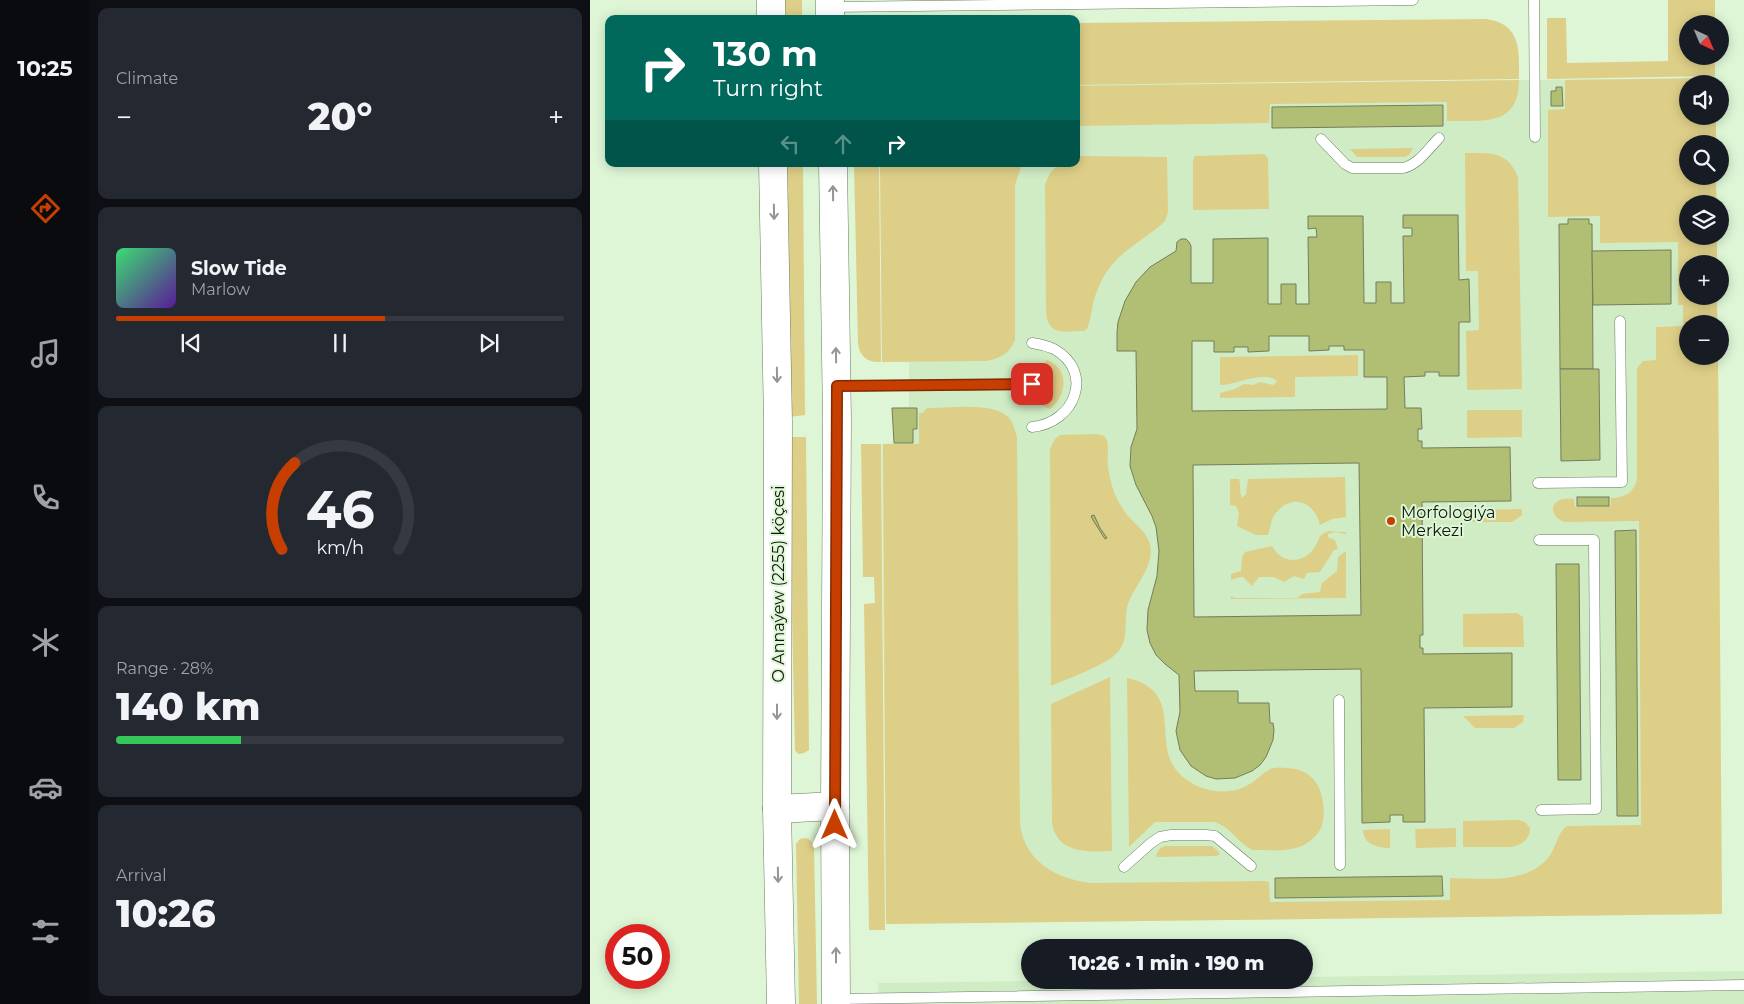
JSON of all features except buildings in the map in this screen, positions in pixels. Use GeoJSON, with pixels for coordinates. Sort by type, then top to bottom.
{"type":"FeatureCollection","features":[{"type":"Feature","properties":{"kind":"main road"},"geometry":{"type":"LineString","coordinates":[[771,0],[771,15]]}},
{"type":"Feature","properties":{"kind":"main road","name":"O Annaýew (2255) köçesi"},"geometry":{"type":"LineString","coordinates":[[773,167],[778,422],[777,809],[781,1004]]}},
{"type":"Feature","properties":{"kind":"main road"},"geometry":{"type":"LineString","coordinates":[[833,167],[837,386],[836,1002]]}},
{"type":"Feature","properties":{"kind":"main road"},"geometry":{"type":"LineString","coordinates":[[777,809],[835,806]]}},
{"type":"Feature","properties":{"kind":"lane"},"geometry":{"type":"LineString","coordinates":[[830,9],[1412,0]]}},
{"type":"Feature","properties":{"kind":"lane"},"geometry":{"type":"LineString","coordinates":[[1534,0],[1535,136]]}},
{"type":"Feature","properties":{"kind":"lane"},"geometry":{"type":"LineString","coordinates":[[1321,139],[1345,164],[1352,168],[1402,168],[1415,163],[1439,138]]}},
{"type":"Feature","properties":{"kind":"lane"},"geometry":{"type":"LineString","coordinates":[[1538,483],[1622,482],[1620,321]]}},
{"type":"Feature","properties":{"kind":"lane"},"geometry":{"type":"LineString","coordinates":[[1032,343],[1054,350],[1064,357],[1071,365],[1076,385],[1075,395],[1064,413],[1044,426],[1032,427]]}},
{"type":"Feature","properties":{"kind":"lane"},"geometry":{"type":"LineString","coordinates":[[837,386],[1032,384]]}},
{"type":"Feature","properties":{"kind":"lane"},"geometry":{"type":"LineString","coordinates":[[1539,540],[1594,540],[1596,810],[1541,810]]}},
{"type":"Feature","properties":{"kind":"lane"},"geometry":{"type":"LineString","coordinates":[[1339,700],[1340,865]]}},
{"type":"Feature","properties":{"kind":"lane"},"geometry":{"type":"LineString","coordinates":[[1124,867],[1151,843],[1160,837],[1171,835],[1215,836],[1251,866]]}},
{"type":"Feature","properties":{"kind":"lane"},"geometry":{"type":"LineString","coordinates":[[836,1002],[1744,985]]}},
{"type":"Feature","properties":{"kind":"shaded area"},"geometry":{"type":"Polygon","coordinates":[[[785,0],[802,0],[802,15],[786,15],[785,0]]]}},
{"type":"Feature","properties":{"kind":"shaded area"},"geometry":{"type":"Polygon","coordinates":[[[1668,0],[1715,0],[1715,15],[1679,15],[1679,65],[1715,65],[1715,75],[1547,79],[1547,18],[1566,18],[1567,63],[1668,61],[1668,0]]]}},
{"type":"Feature","properties":{"kind":"shaded area"},"geometry":{"type":"Polygon","coordinates":[[[1486,19],[1498,22],[1506,27],[1516,40],[1519,59],[1519,79],[1080,85],[1080,23],[1486,19]]]}},
{"type":"Feature","properties":{"kind":"shaded area"},"geometry":{"type":"Polygon","coordinates":[[[1679,78],[1679,125],[1716,125],[1716,135],[1679,135],[1679,185],[1716,185],[1717,195],[1679,195],[1679,245],[1717,245],[1717,255],[1679,255],[1679,305],[1717,305],[1718,315],[1679,315],[1679,365],[1718,365],[1722,914],[886,924],[882,444],[894,443],[892,408],[909,407],[909,362],[882,361],[880,167],[1080,167],[1080,85],[1679,78]]]}},
{"type":"Feature","properties":{"kind":"shaded area"},"geometry":{"type":"Polygon","coordinates":[[[1679,78],[1679,125],[1716,125],[1716,135],[1679,135],[1679,185],[1716,185],[1716,195],[1679,195],[1679,245],[1717,245],[1717,255],[1679,255],[1679,305],[1678,242],[1600,243],[1600,216],[1548,217],[1548,110],[1565,109],[1565,80],[1679,78]]]}},
{"type":"Feature","properties":{"kind":"shaded area"},"geometry":{"type":"Polygon","coordinates":[[[1519,80],[1517,96],[1513,107],[1505,114],[1496,118],[1473,121],[1447,121],[1447,102],[1270,104],[1269,123],[1080,126],[1080,86],[1519,80]]]}},
{"type":"Feature","properties":{"kind":"shaded area"},"geometry":{"type":"Polygon","coordinates":[[[1413,148],[1409,155],[1405,157],[1357,157],[1350,149],[1413,148]]]}},
{"type":"Feature","properties":{"kind":"shaded area"},"geometry":{"type":"Polygon","coordinates":[[[1465,153],[1490,153],[1497,155],[1509,162],[1518,177],[1522,389],[1467,390],[1466,331],[1479,330],[1478,271],[1466,271],[1465,153]]]}},
{"type":"Feature","properties":{"kind":"shaded area"},"geometry":{"type":"Polygon","coordinates":[[[1264,154],[1268,158],[1269,209],[1193,210],[1193,161],[1195,156],[1264,154]]]}},
{"type":"Feature","properties":{"kind":"shaded area"},"geometry":{"type":"Polygon","coordinates":[[[1080,156],[1167,157],[1168,212],[1165,221],[1124,253],[1109,269],[1102,279],[1095,296],[1087,329],[1084,331],[1064,332],[1054,329],[1048,321],[1046,313],[1045,184],[1050,173],[1056,167],[1080,167],[1080,156]]]}},
{"type":"Feature","properties":{"kind":"shaded area"},"geometry":{"type":"Polygon","coordinates":[[[787,167],[803,167],[805,415],[789,417],[787,167]]]}},
{"type":"Feature","properties":{"kind":"shaded area"},"geometry":{"type":"Polygon","coordinates":[[[854,167],[879,167],[881,362],[865,358],[858,344],[854,167]]]}},
{"type":"Feature","properties":{"kind":"shaded area"},"geometry":{"type":"Polygon","coordinates":[[[880,167],[1021,167],[1015,185],[1015,340],[1010,348],[997,358],[987,361],[882,362],[880,167]]]}},
{"type":"Feature","properties":{"kind":"shaded area"},"geometry":{"type":"Polygon","coordinates":[[[1683,305],[1717,305],[1717,315],[1683,315],[1683,305]]]}},
{"type":"Feature","properties":{"kind":"shaded area"},"geometry":{"type":"Polygon","coordinates":[[[1679,326],[1679,365],[1718,365],[1722,914],[886,924],[883,444],[919,444],[919,413],[922,413],[927,408],[980,407],[991,409],[1007,416],[1014,426],[1017,437],[1020,825],[1023,838],[1029,850],[1045,867],[1055,873],[1067,878],[1092,883],[1265,881],[1269,882],[1270,902],[1450,900],[1450,878],[1502,878],[1526,873],[1538,867],[1550,855],[1560,833],[1567,826],[1641,825],[1639,521],[1565,522],[1556,516],[1553,507],[1562,499],[1574,499],[1575,507],[1611,506],[1611,498],[1621,497],[1634,487],[1637,478],[1637,368],[1643,361],[1656,360],[1656,327],[1679,326]]]}},
{"type":"Feature","properties":{"kind":"shaded area"},"geometry":{"type":"Polygon","coordinates":[[[1358,355],[1358,376],[1295,377],[1295,397],[1220,398],[1220,393],[1235,389],[1244,384],[1253,385],[1260,382],[1273,385],[1277,381],[1271,378],[1257,377],[1220,385],[1220,357],[1358,355]]]}},
{"type":"Feature","properties":{"kind":"shaded area"},"geometry":{"type":"Polygon","coordinates":[[[1047,360],[1055,364],[1060,370],[1064,383],[1060,398],[1050,409],[1044,406],[1042,396],[1044,364],[1047,360]]]}},
{"type":"Feature","properties":{"kind":"shaded area"},"geometry":{"type":"Polygon","coordinates":[[[1467,410],[1522,410],[1522,437],[1467,438],[1467,410]]]}},
{"type":"Feature","properties":{"kind":"shaded area"},"geometry":{"type":"Polygon","coordinates":[[[1097,434],[1104,436],[1107,440],[1109,472],[1116,496],[1121,507],[1147,537],[1151,550],[1150,558],[1148,566],[1128,604],[1122,647],[1112,657],[1096,667],[1051,686],[1050,449],[1055,439],[1060,435],[1097,434]]]}},
{"type":"Feature","properties":{"kind":"shaded area"},"geometry":{"type":"Polygon","coordinates":[[[788,437],[806,437],[809,750],[798,754],[795,750],[788,437]]]}},
{"type":"Feature","properties":{"kind":"shaded area"},"geometry":{"type":"Polygon","coordinates":[[[861,444],[881,444],[885,930],[869,930],[864,604],[875,603],[874,577],[863,577],[861,444]]]}},
{"type":"Feature","properties":{"kind":"shaded area"},"geometry":{"type":"Polygon","coordinates":[[[1345,477],[1346,517],[1332,519],[1320,525],[1313,510],[1308,505],[1302,502],[1295,502],[1282,507],[1276,513],[1268,535],[1256,535],[1237,526],[1239,513],[1236,506],[1230,505],[1230,479],[1239,479],[1242,498],[1246,494],[1248,479],[1345,477]]]}},
{"type":"Feature","properties":{"kind":"shaded area"},"geometry":{"type":"Polygon","coordinates":[[[1522,509],[1522,515],[1512,522],[1473,522],[1461,510],[1522,509]]]}},
{"type":"Feature","properties":{"kind":"shaded area"},"geometry":{"type":"Polygon","coordinates":[[[1329,531],[1346,532],[1346,534],[1335,532],[1328,534],[1328,537],[1335,540],[1338,549],[1334,550],[1320,572],[1307,573],[1304,579],[1294,576],[1284,582],[1274,577],[1259,577],[1252,586],[1243,577],[1231,580],[1231,574],[1241,571],[1242,557],[1245,552],[1272,546],[1280,556],[1296,560],[1312,551],[1320,537],[1329,531]]]}},
{"type":"Feature","properties":{"kind":"shaded area"},"geometry":{"type":"Polygon","coordinates":[[[1346,551],[1346,598],[1231,599],[1231,596],[1235,598],[1297,598],[1302,594],[1320,592],[1322,583],[1337,571],[1338,557],[1346,551]]]}},
{"type":"Feature","properties":{"kind":"shaded area"},"geometry":{"type":"Polygon","coordinates":[[[1517,613],[1523,617],[1524,647],[1463,647],[1463,614],[1517,613]]]}},
{"type":"Feature","properties":{"kind":"shaded area"},"geometry":{"type":"Polygon","coordinates":[[[1110,677],[1112,851],[1084,851],[1067,846],[1061,841],[1055,834],[1052,824],[1051,704],[1110,677]]]}},
{"type":"Feature","properties":{"kind":"shaded area"},"geometry":{"type":"Polygon","coordinates":[[[1127,678],[1146,685],[1157,696],[1163,709],[1168,754],[1175,768],[1187,780],[1209,790],[1233,791],[1248,785],[1270,769],[1280,767],[1301,771],[1316,782],[1323,801],[1323,822],[1317,834],[1306,844],[1294,849],[1253,850],[1243,844],[1226,828],[1214,822],[1155,822],[1129,847],[1127,678]]]}},
{"type":"Feature","properties":{"kind":"shaded area"},"geometry":{"type":"Polygon","coordinates":[[[1524,715],[1523,722],[1514,728],[1475,728],[1463,716],[1524,715]]]}},
{"type":"Feature","properties":{"kind":"shaded area"},"geometry":{"type":"Polygon","coordinates":[[[1519,820],[1525,822],[1530,828],[1530,832],[1525,841],[1519,845],[1512,847],[1463,847],[1463,821],[1519,820]]]}},
{"type":"Feature","properties":{"kind":"shaded area"},"geometry":{"type":"Polygon","coordinates":[[[1456,828],[1456,847],[1416,848],[1415,829],[1456,828]]]}},
{"type":"Feature","properties":{"kind":"shaded area"},"geometry":{"type":"Polygon","coordinates":[[[1390,829],[1390,848],[1380,847],[1368,842],[1365,839],[1363,830],[1390,829]]]}},
{"type":"Feature","properties":{"kind":"shaded area"},"geometry":{"type":"Polygon","coordinates":[[[806,838],[814,846],[817,1004],[799,1004],[796,844],[800,839],[806,838]]]}},
{"type":"Feature","properties":{"kind":"shaded area"},"geometry":{"type":"Polygon","coordinates":[[[1165,846],[1212,846],[1220,854],[1217,856],[1157,857],[1156,855],[1160,848],[1165,846]]]}},
{"type":"Feature","properties":{"kind":"shaded area"},"geometry":{"type":"Polygon","coordinates":[[[1744,971],[1744,1004],[879,1004],[878,983],[1021,981],[1021,989],[1313,989],[1313,977],[1744,971]]]}},
{"type":"Feature","properties":{"kind":"place","name":"Morfologiýa Merkezi"},"geometry":{"type":"Point","coordinates":[1391,521]}},
{"type":"Feature","properties":{"kind":"route"},"geometry":{"type":"LineString","coordinates":[[835,825],[837,386],[1032,384]]}}]}
